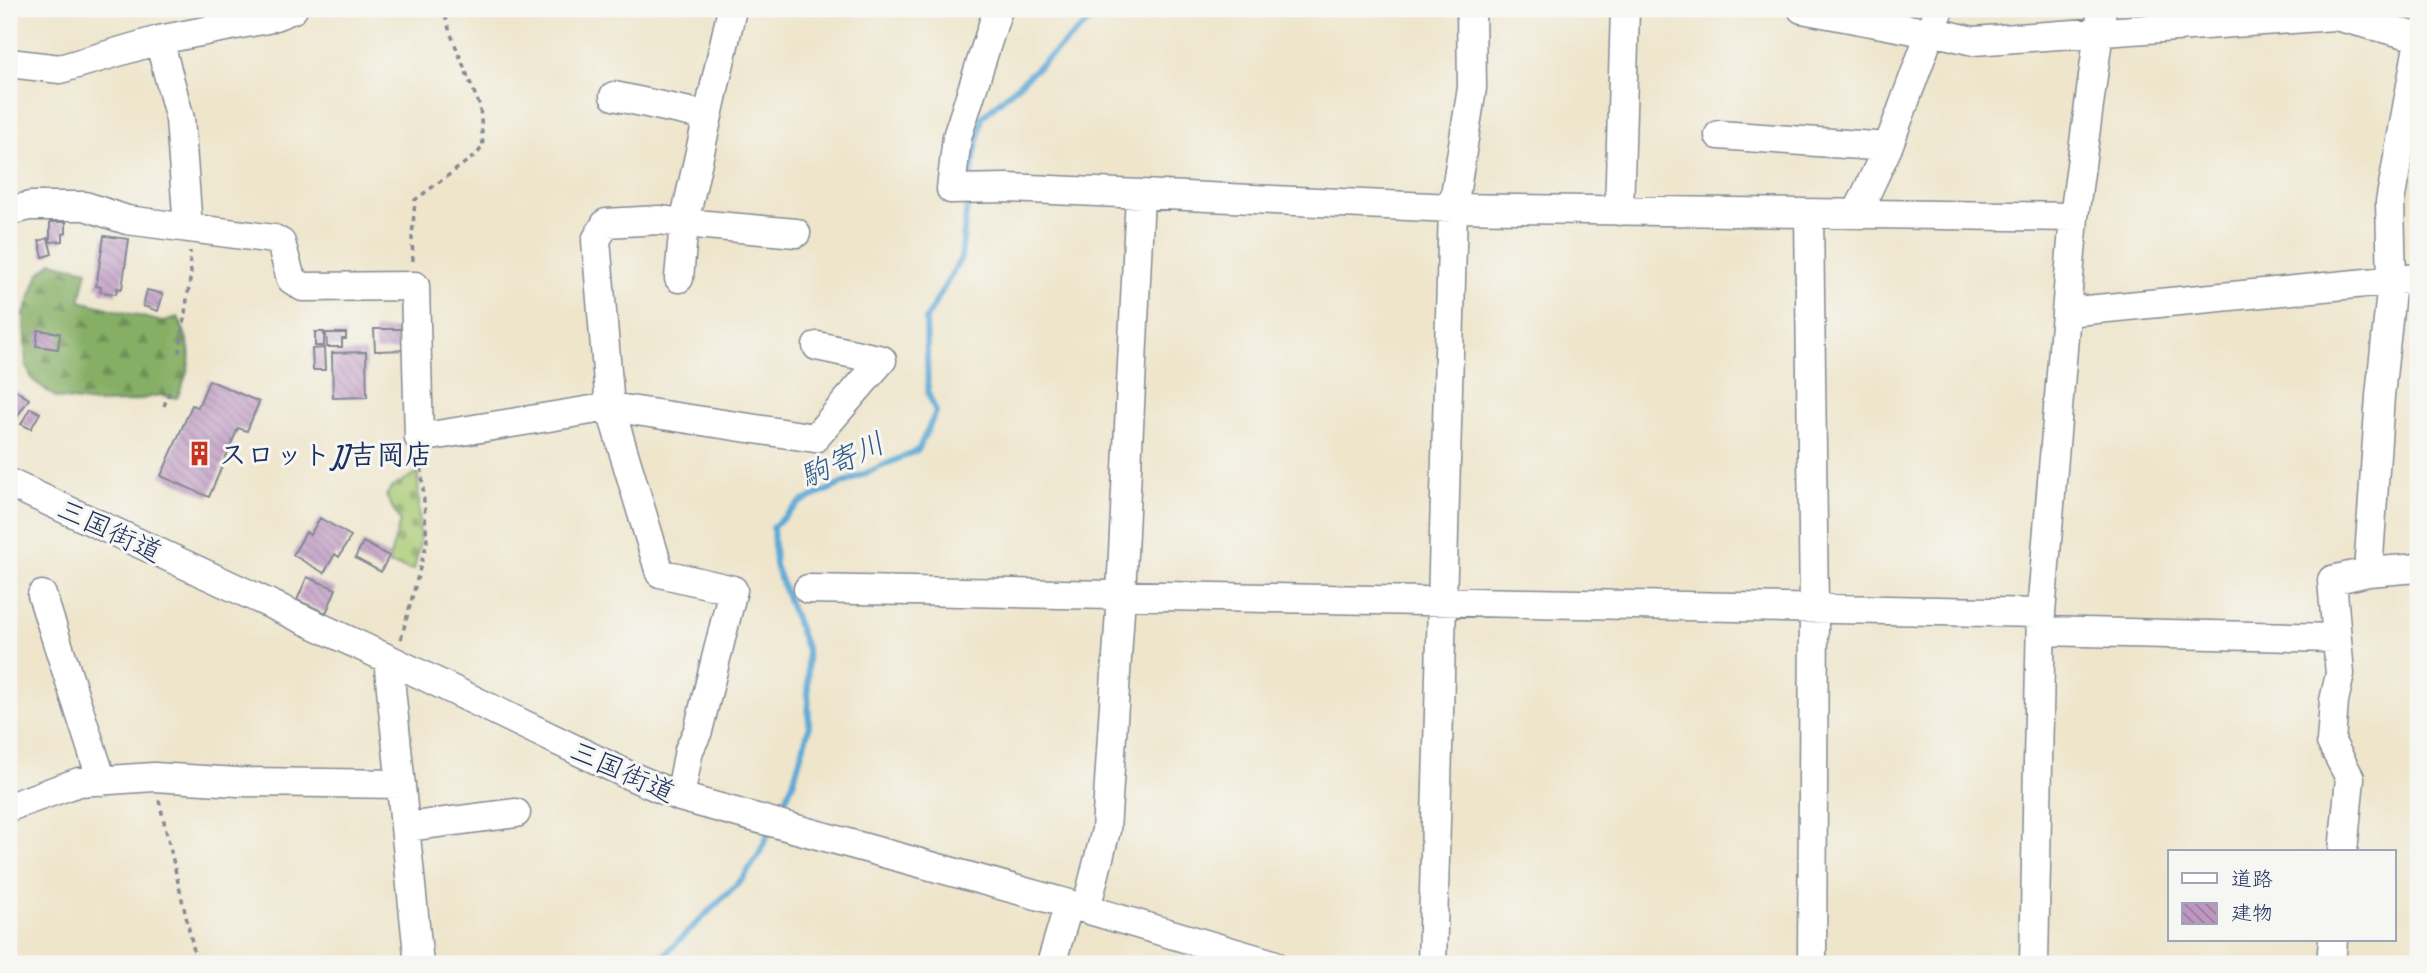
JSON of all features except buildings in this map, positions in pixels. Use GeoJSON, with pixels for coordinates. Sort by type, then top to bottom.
{"type":"FeatureCollection","features":[{"type":"Feature","properties":{"kind":"street"},"geometry":{"type":"LineString","coordinates":[[9,62],[60,69],[159,40],[267,19],[293,9]]}},
{"type":"Feature","properties":{"kind":"street"},"geometry":{"type":"LineString","coordinates":[[679,278],[684,223],[732,9]]}},
{"type":"Feature","properties":{"kind":"street"},"geometry":{"type":"LineString","coordinates":[[998,9],[957,137],[951,188],[1007,188],[1453,208],[2074,217]]}},
{"type":"Feature","properties":{"kind":"street"},"geometry":{"type":"LineString","coordinates":[[1432,964],[1453,208],[1472,88],[1471,9]]}},
{"type":"Feature","properties":{"kind":"street"},"geometry":{"type":"LineString","coordinates":[[1619,211],[1625,9]]}},
{"type":"Feature","properties":{"kind":"street"},"geometry":{"type":"LineString","coordinates":[[1802,9],[1914,30],[1935,20]]}},
{"type":"Feature","properties":{"kind":"street"},"geometry":{"type":"LineString","coordinates":[[1935,20],[1973,41],[2100,21],[2335,16],[2418,37]]}},
{"type":"Feature","properties":{"kind":"street"},"geometry":{"type":"LineString","coordinates":[[1857,213],[1888,147],[1935,20]]}},
{"type":"Feature","properties":{"kind":"street"},"geometry":{"type":"LineString","coordinates":[[2034,964],[2041,622],[2074,217],[2100,21]]}},
{"type":"Feature","properties":{"kind":"street"},"geometry":{"type":"LineString","coordinates":[[159,40],[180,119],[188,228]]}},
{"type":"Feature","properties":{"kind":"street"},"geometry":{"type":"LineString","coordinates":[[2368,572],[2380,396],[2405,280],[2390,202],[2418,46]]}},
{"type":"Feature","properties":{"kind":"street"},"geometry":{"type":"LineString","coordinates":[[614,96],[708,116]]}},
{"type":"Feature","properties":{"kind":"street"},"geometry":{"type":"LineString","coordinates":[[1719,135],[1888,147]]}},
{"type":"Feature","properties":{"kind":"street"},"geometry":{"type":"LineString","coordinates":[[1051,964],[1107,830],[1140,195]]}},
{"type":"Feature","properties":{"kind":"street"},"geometry":{"type":"LineString","coordinates":[[9,211],[30,206],[85,206],[127,220],[274,239],[281,243],[291,279],[303,288],[415,286],[419,438],[610,407],[815,438],[882,360],[817,346]]}},
{"type":"Feature","properties":{"kind":"street"},"geometry":{"type":"LineString","coordinates":[[1809,214],[1814,609],[1812,964]]}},
{"type":"Feature","properties":{"kind":"street"},"geometry":{"type":"LineString","coordinates":[[680,797],[689,750],[698,731],[733,590],[660,573],[610,407],[596,240],[606,223],[659,220],[796,233]]}},
{"type":"Feature","properties":{"kind":"street"},"geometry":{"type":"LineString","coordinates":[[2066,312],[2405,280]]}},
{"type":"Feature","properties":{"kind":"street","name":"三国街道"},"geometry":{"type":"LineString","coordinates":[[9,483],[392,661],[624,774],[680,797],[1077,906],[1273,964]]}},
{"type":"Feature","properties":{"kind":"street"},"geometry":{"type":"LineString","coordinates":[[2343,850],[2350,778],[2331,742],[2333,701],[2340,674],[2332,580],[2368,572],[2418,568]]}},
{"type":"Feature","properties":{"kind":"street"},"geometry":{"type":"LineString","coordinates":[[808,589],[1814,609],[2335,638]]}},
{"type":"Feature","properties":{"kind":"street"},"geometry":{"type":"LineString","coordinates":[[42,595],[102,780]]}},
{"type":"Feature","properties":{"kind":"street"},"geometry":{"type":"LineString","coordinates":[[392,661],[419,964]]}},
{"type":"Feature","properties":{"kind":"street"},"geometry":{"type":"LineString","coordinates":[[9,807],[79,782],[102,780],[154,777],[238,782],[401,784]]}},
{"type":"Feature","properties":{"kind":"street"},"geometry":{"type":"LineString","coordinates":[[405,827],[516,813]]}},
{"type":"Feature","properties":{"kind":"street"},"geometry":{"type":"LineString","coordinates":[[2331,964],[2333,942]]}},
{"type":"Feature","properties":{"kind":"path"},"geometry":{"type":"LineString","coordinates":[[415,286],[412,238],[415,200],[477,154],[483,146],[480,107],[443,9]]}},
{"type":"Feature","properties":{"kind":"path"},"geometry":{"type":"LineString","coordinates":[[179,353],[191,273],[188,228]]}},
{"type":"Feature","properties":{"kind":"path"},"geometry":{"type":"LineString","coordinates":[[164,406],[171,387]]}},
{"type":"Feature","properties":{"kind":"path"},"geometry":{"type":"LineString","coordinates":[[392,661],[427,542],[419,438]]}},
{"type":"Feature","properties":{"kind":"path"},"geometry":{"type":"LineString","coordinates":[[154,777],[197,964]]}},
{"type":"Feature","properties":{"kind":"green space"},"geometry":{"type":"Polygon","coordinates":[[[52,262],[87,270],[80,301],[162,322],[178,317],[190,357],[177,398],[160,395],[128,402],[96,403],[57,398],[33,380],[26,366],[24,315],[39,274],[52,262]]]}},
{"type":"Feature","properties":{"kind":"green space"},"geometry":{"type":"Polygon","coordinates":[[[418,472],[420,543],[414,570],[388,564],[400,521],[386,496],[391,488],[418,472]]]}},
{"type":"Feature","properties":{"kind":"waterway","name":"駒寄川"},"geometry":{"type":"LineString","coordinates":[[970,181],[982,117],[1103,9]]}},
{"type":"Feature","properties":{"kind":"waterway","name":"駒寄川"},"geometry":{"type":"LineString","coordinates":[[777,817],[793,783],[809,728],[807,650],[775,565],[773,527],[801,502],[918,450],[936,412],[928,393],[926,319],[961,258],[968,195]]}},
{"type":"Feature","properties":{"kind":"waterway","name":"駒寄川"},"geometry":{"type":"LineString","coordinates":[[658,964],[743,878],[758,856],[770,830]]}},
{"type":"Feature","properties":{"kind":"place","name":"スロットJJ吉岡店"},"geometry":{"type":"Point","coordinates":[199,454]}}]}
